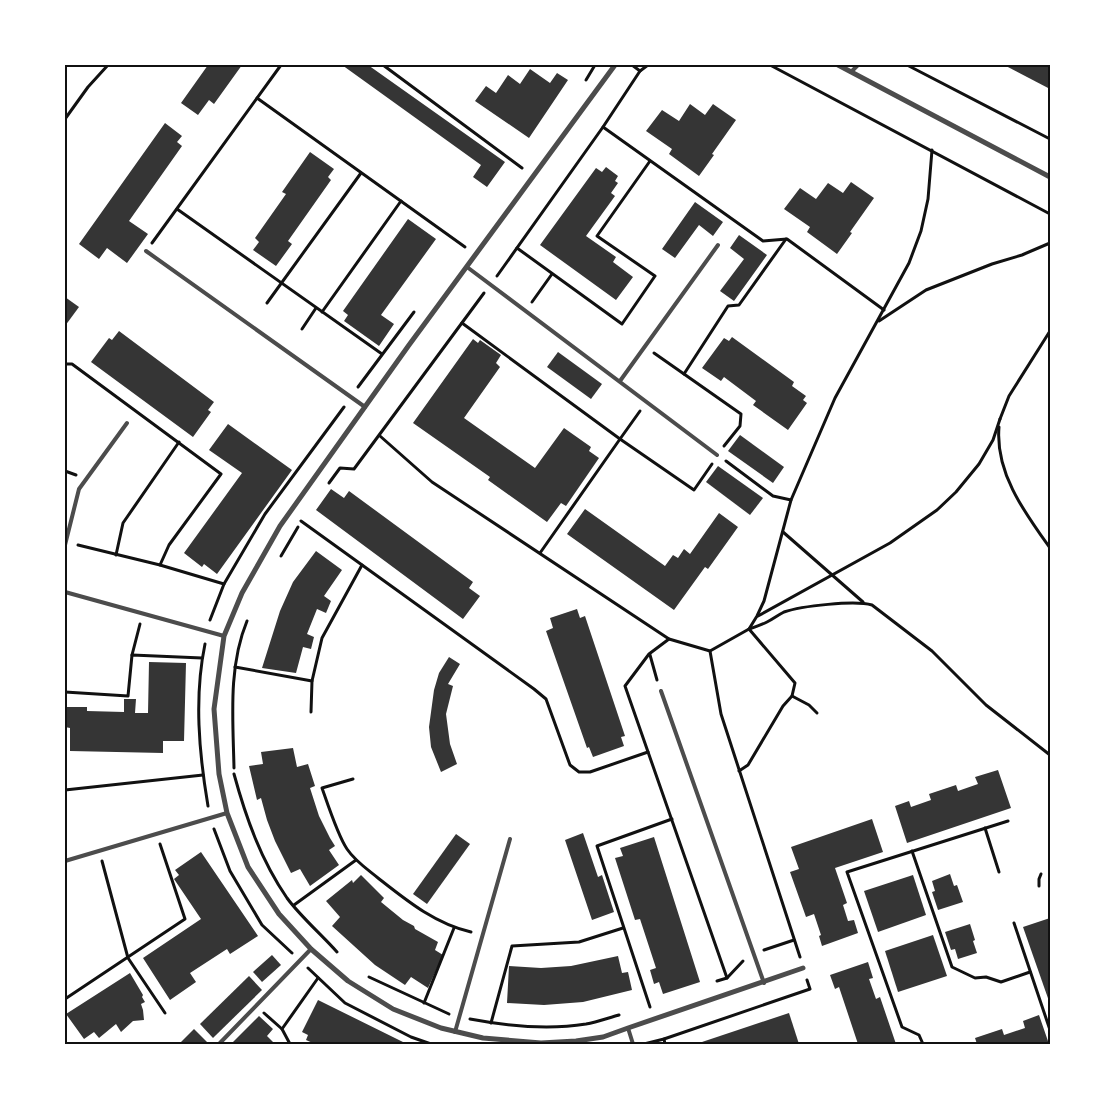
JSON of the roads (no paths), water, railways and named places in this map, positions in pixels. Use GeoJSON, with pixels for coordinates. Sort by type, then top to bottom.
{"type":"FeatureCollection","features":[{"type":"Feature","properties":{"kind":"street"},"geometry":{"type":"LineString","coordinates":[[615,65],[280,526],[242,593],[224,636],[214,709],[219,774],[227,813],[248,867],[279,914],[311,949],[348,981],[394,1009],[441,1028],[483,1038],[541,1043],[576,1042],[628,1028],[764,983],[803,968]]}},
{"type":"Feature","properties":{"kind":"street"},"geometry":{"type":"LineString","coordinates":[[838,65],[1050,177]]}},
{"type":"Feature","properties":{"kind":"lane"},"geometry":{"type":"LineString","coordinates":[[851,72],[858,65]]}},
{"type":"Feature","properties":{"kind":"lane"},"geometry":{"type":"LineString","coordinates":[[620,381],[718,244]]}},
{"type":"Feature","properties":{"kind":"lane"},"geometry":{"type":"LineString","coordinates":[[146,251],[365,407]]}},
{"type":"Feature","properties":{"kind":"lane"},"geometry":{"type":"LineString","coordinates":[[467,267],[717,455]]}},
{"type":"Feature","properties":{"kind":"lane"},"geometry":{"type":"LineString","coordinates":[[65,544],[79,489],[127,423]]}},
{"type":"Feature","properties":{"kind":"lane"},"geometry":{"type":"LineString","coordinates":[[65,592],[224,636]]}},
{"type":"Feature","properties":{"kind":"lane"},"geometry":{"type":"LineString","coordinates":[[661,691],[764,983]]}},
{"type":"Feature","properties":{"kind":"lane"},"geometry":{"type":"LineString","coordinates":[[65,861],[227,813]]}},
{"type":"Feature","properties":{"kind":"lane"},"geometry":{"type":"LineString","coordinates":[[456,1032],[510,840]]}},
{"type":"Feature","properties":{"kind":"lane"},"geometry":{"type":"LineString","coordinates":[[219,1044],[311,949]]}},
{"type":"Feature","properties":{"kind":"lane"},"geometry":{"type":"LineString","coordinates":[[628,1028],[633,1044]]}}]}
